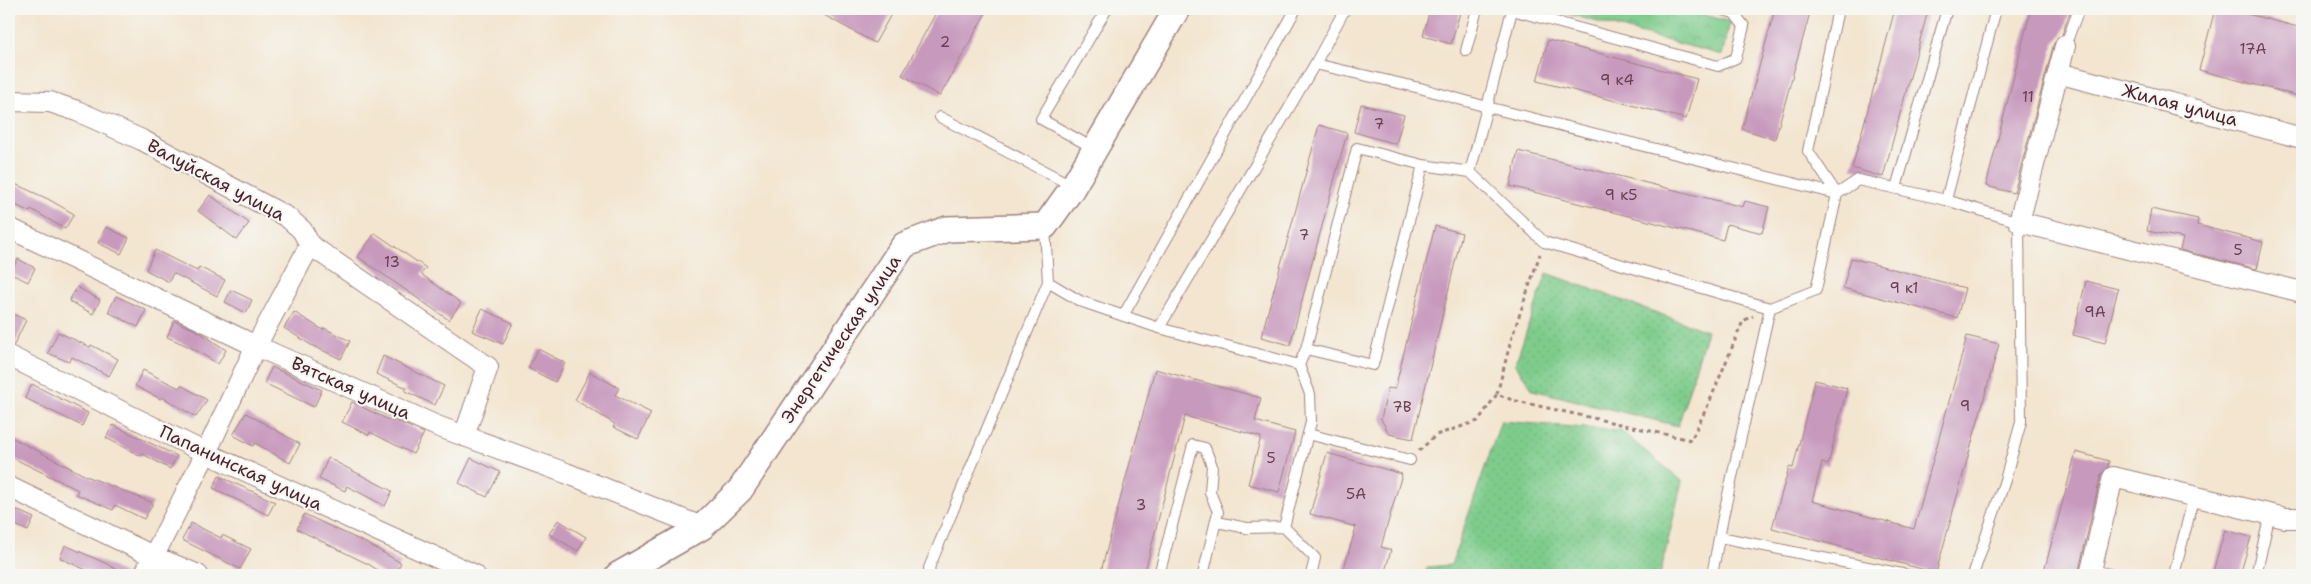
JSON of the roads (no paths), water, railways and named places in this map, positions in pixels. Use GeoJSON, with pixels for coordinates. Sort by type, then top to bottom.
{"type":"FeatureCollection","features":[{"type":"Feature","properties":{"kind":"street"},"geometry":{"type":"LineString","coordinates":[[1045,226],[1074,186],[1177,9]]}},
{"type":"Feature","properties":{"kind":"street"},"geometry":{"type":"LineString","coordinates":[[2065,46],[2019,222],[2302,292]]}},
{"type":"Feature","properties":{"kind":"street","name":"Жилая улица"},"geometry":{"type":"LineString","coordinates":[[2058,73],[2302,138]]}},
{"type":"Feature","properties":{"kind":"street","name":"Валуйская улица"},"geometry":{"type":"LineString","coordinates":[[9,101],[50,102],[77,111],[142,140],[287,217],[302,230],[310,245],[488,367],[464,436]]}},
{"type":"Feature","properties":{"kind":"street","name":"Энергетическая улица"},"geometry":{"type":"LineString","coordinates":[[618,575],[702,527],[740,490],[904,245],[947,229],[1045,226]]}},
{"type":"Feature","properties":{"kind":"street","name":"Вятская улица"},"geometry":{"type":"LineString","coordinates":[[9,228],[256,346],[437,426],[566,472],[702,527]]}},
{"type":"Feature","properties":{"kind":"street"},"geometry":{"type":"LineString","coordinates":[[144,575],[206,453],[256,346],[310,245]]}},
{"type":"Feature","properties":{"kind":"street","name":"Папанинская улица"},"geometry":{"type":"LineString","coordinates":[[9,356],[206,453],[475,575]]}},
{"type":"Feature","properties":{"kind":"street"},"geometry":{"type":"LineString","coordinates":[[2091,572],[2113,477],[2285,518],[2302,518]]}},
{"type":"Feature","properties":{"kind":"street"},"geometry":{"type":"LineString","coordinates":[[9,487],[153,556],[198,575]]}},
{"type":"Feature","properties":{"kind":"lane"},"geometry":{"type":"LineString","coordinates":[[1095,149],[1040,119],[1107,9]]}},
{"type":"Feature","properties":{"kind":"lane"},"geometry":{"type":"LineString","coordinates":[[1123,316],[1296,9]]}},
{"type":"Feature","properties":{"kind":"lane"},"geometry":{"type":"LineString","coordinates":[[1159,328],[1315,64],[1345,9]]}},
{"type":"Feature","properties":{"kind":"lane"},"geometry":{"type":"LineString","coordinates":[[1466,51],[1477,9]]}},
{"type":"Feature","properties":{"kind":"lane"},"geometry":{"type":"LineString","coordinates":[[1470,172],[1512,9],[1718,66],[1736,58],[1744,26],[1734,12],[1719,9]]}},
{"type":"Feature","properties":{"kind":"lane"},"geometry":{"type":"LineString","coordinates":[[1838,9],[1808,150],[1838,194]]}},
{"type":"Feature","properties":{"kind":"lane"},"geometry":{"type":"LineString","coordinates":[[1896,188],[1947,9]]}},
{"type":"Feature","properties":{"kind":"lane"},"geometry":{"type":"LineString","coordinates":[[1946,200],[1996,9]]}},
{"type":"Feature","properties":{"kind":"lane"},"geometry":{"type":"LineString","coordinates":[[2065,46],[2080,9]]}},
{"type":"Feature","properties":{"kind":"lane"},"geometry":{"type":"LineString","coordinates":[[1315,64],[1838,194]]}},
{"type":"Feature","properties":{"kind":"lane"},"geometry":{"type":"LineString","coordinates":[[940,117],[1074,186]]}},
{"type":"Feature","properties":{"kind":"lane"},"geometry":{"type":"LineString","coordinates":[[1284,527],[1311,422],[1310,394],[1299,365],[1306,348],[1357,148],[1423,165],[1470,172],[1544,242],[1770,308],[1816,290],[1838,194],[1858,180],[1946,200],[2019,222],[2021,422],[2005,480],[1973,575]]}},
{"type":"Feature","properties":{"kind":"lane"},"geometry":{"type":"LineString","coordinates":[[1306,348],[1373,365],[1423,165]]}},
{"type":"Feature","properties":{"kind":"lane"},"geometry":{"type":"LineString","coordinates":[[930,575],[930,568],[1048,282],[1045,226]]}},
{"type":"Feature","properties":{"kind":"lane"},"geometry":{"type":"LineString","coordinates":[[1048,282],[1080,301],[1159,328],[1299,365]]}},
{"type":"Feature","properties":{"kind":"lane"},"geometry":{"type":"LineString","coordinates":[[1714,575],[1720,537],[1770,308]]}},
{"type":"Feature","properties":{"kind":"lane"},"geometry":{"type":"LineString","coordinates":[[1308,434],[1410,460]]}},
{"type":"Feature","properties":{"kind":"lane"},"geometry":{"type":"LineString","coordinates":[[1159,575],[1193,445],[1205,448],[1212,466],[1210,492],[1218,512],[1203,575]]}},
{"type":"Feature","properties":{"kind":"lane"},"geometry":{"type":"LineString","coordinates":[[2174,575],[2194,496]]}},
{"type":"Feature","properties":{"kind":"lane"},"geometry":{"type":"LineString","coordinates":[[2256,575],[2270,514]]}},
{"type":"Feature","properties":{"kind":"lane"},"geometry":{"type":"LineString","coordinates":[[1217,522],[1246,528],[1284,527],[1315,558],[1311,575]]}},
{"type":"Feature","properties":{"kind":"lane"},"geometry":{"type":"LineString","coordinates":[[1720,537],[1907,575]]}},
{"type":"Feature","properties":{"kind":"lane"},"geometry":{"type":"LineString","coordinates":[[2091,572],[2114,575]]}}]}
